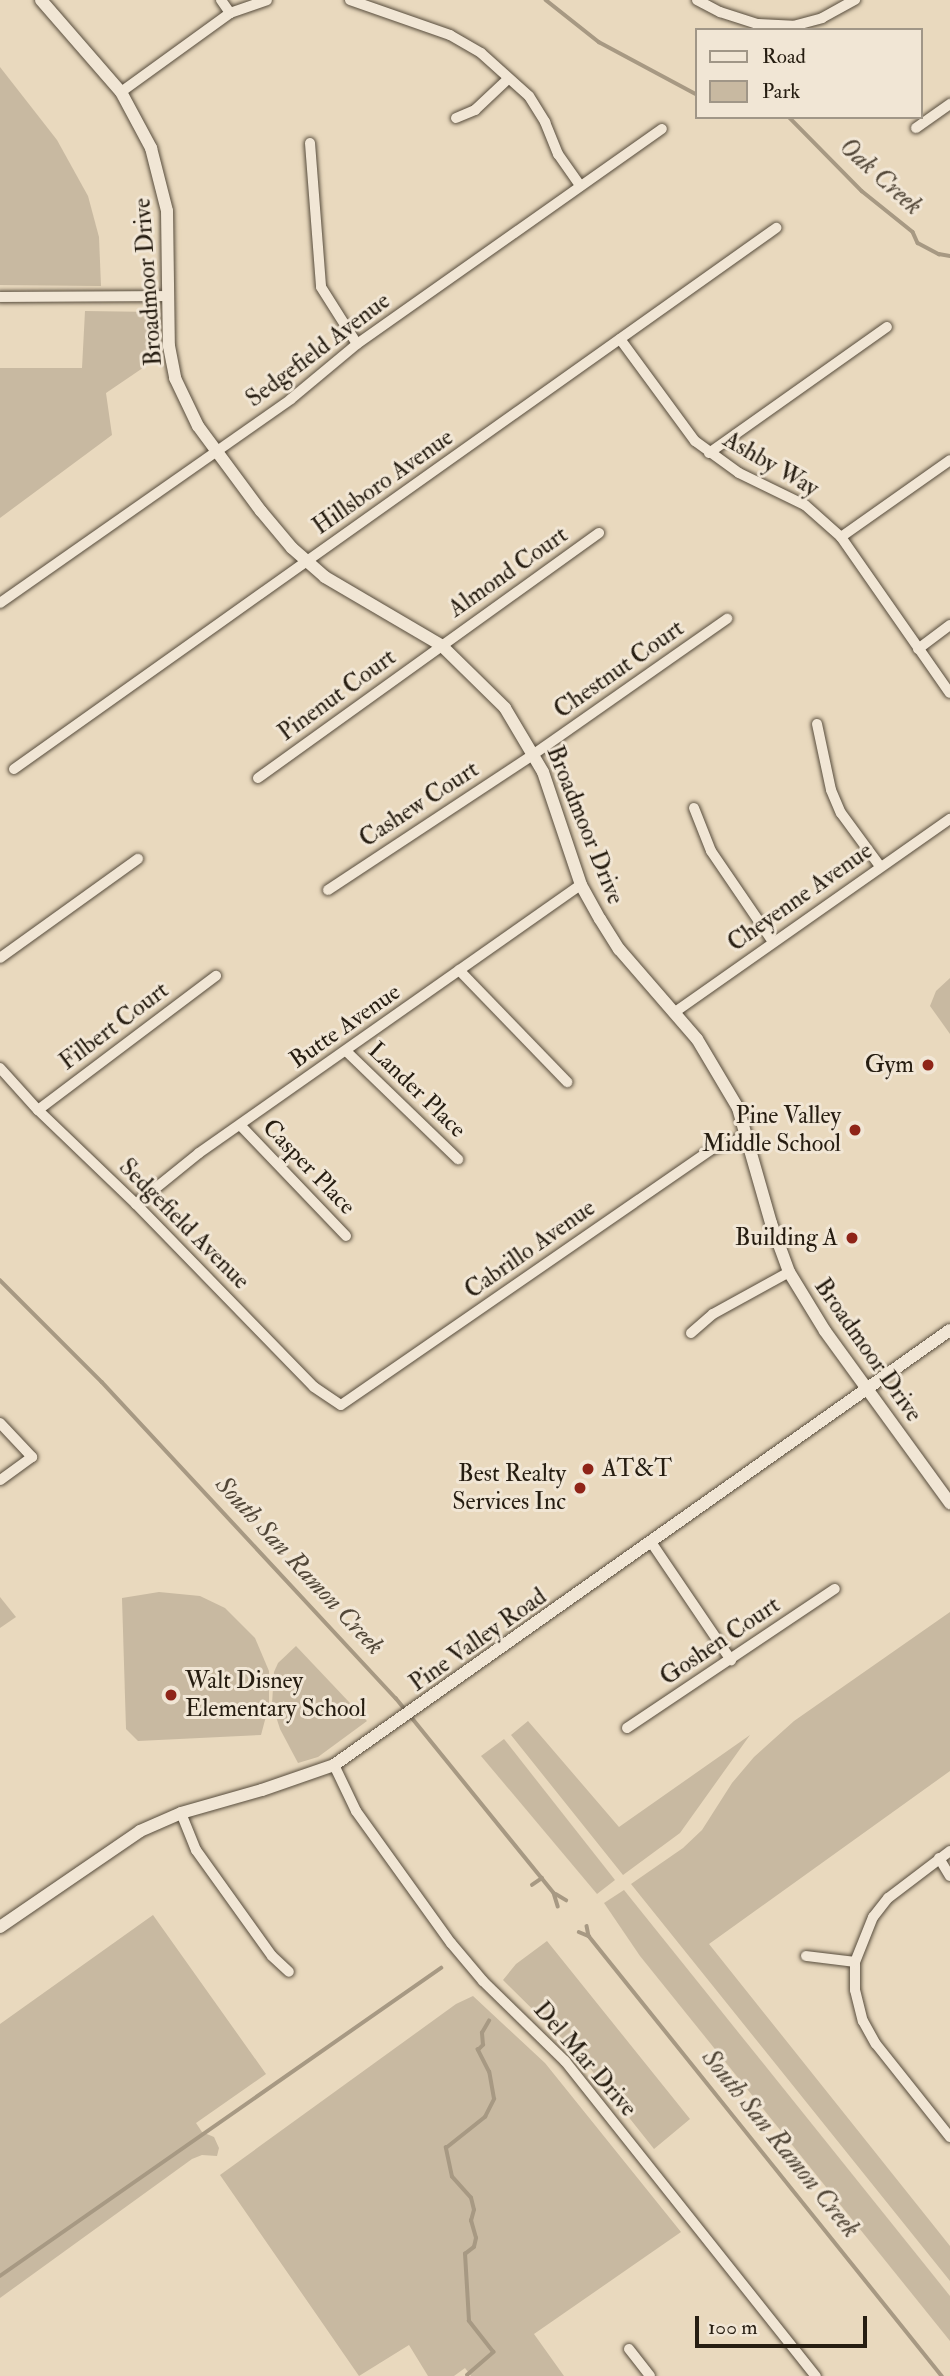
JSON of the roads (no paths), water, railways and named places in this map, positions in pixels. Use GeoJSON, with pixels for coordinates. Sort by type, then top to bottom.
{"type":"FeatureCollection","features":[{"type":"Feature","properties":{"kind":"street","name":"Broadmoor Drive"},"geometry":{"type":"LineString","coordinates":[[41,0],[121,92],[151,148],[163,185],[169,244],[169,346],[175,378],[188,408],[216,452],[261,512],[307,562],[355,596],[441,645],[486,686],[505,708],[534,754],[559,811],[581,885],[619,949],[675,1012],[721,1077],[738,1108],[771,1223],[789,1272],[825,1331],[950,1503]]}},
{"type":"Feature","properties":{"kind":"street"},"geometry":{"type":"LineString","coordinates":[[222,0],[230,13]]}},
{"type":"Feature","properties":{"kind":"street"},"geometry":{"type":"LineString","coordinates":[[121,92],[230,13],[267,0]]}},
{"type":"Feature","properties":{"kind":"street"},"geometry":{"type":"LineString","coordinates":[[350,0],[450,35],[481,53],[529,96],[545,122],[558,154],[580,186]]}},
{"type":"Feature","properties":{"kind":"street"},"geometry":{"type":"LineString","coordinates":[[697,0],[720,12],[758,24],[793,26],[822,19],[855,0]]}},
{"type":"Feature","properties":{"kind":"street"},"geometry":{"type":"LineString","coordinates":[[456,118],[475,110],[509,79]]}},
{"type":"Feature","properties":{"kind":"street"},"geometry":{"type":"LineString","coordinates":[[916,128],[950,104]]}},
{"type":"Feature","properties":{"kind":"street","name":"Sedgefield Avenue"},"geometry":{"type":"LineString","coordinates":[[0,603],[291,399],[357,344],[662,129]]}},
{"type":"Feature","properties":{"kind":"street"},"geometry":{"type":"LineString","coordinates":[[310,143],[321,287],[357,344]]}},
{"type":"Feature","properties":{"kind":"street","name":"Hillsboro Avenue"},"geometry":{"type":"LineString","coordinates":[[14,769],[776,228]]}},
{"type":"Feature","properties":{"kind":"street"},"geometry":{"type":"LineString","coordinates":[[0,297],[168,296]]}},
{"type":"Feature","properties":{"kind":"street"},"geometry":{"type":"LineString","coordinates":[[709,453],[887,327]]}},
{"type":"Feature","properties":{"kind":"street","name":"Ashby Way"},"geometry":{"type":"LineString","coordinates":[[620,340],[695,441],[739,473],[805,505],[841,537],[950,693]]}},
{"type":"Feature","properties":{"kind":"street"},"geometry":{"type":"LineString","coordinates":[[841,537],[950,460]]}},
{"type":"Feature","properties":{"kind":"street","name":"Almond Court"},"geometry":{"type":"LineString","coordinates":[[441,645],[599,533]]}},
{"type":"Feature","properties":{"kind":"street","name":"Chestnut Court"},"geometry":{"type":"LineString","coordinates":[[534,754],[727,619]]}},
{"type":"Feature","properties":{"kind":"street"},"geometry":{"type":"LineString","coordinates":[[918,649],[950,625]]}},
{"type":"Feature","properties":{"kind":"street","name":"Pinenut Court"},"geometry":{"type":"LineString","coordinates":[[258,778],[441,645]]}},
{"type":"Feature","properties":{"kind":"street"},"geometry":{"type":"LineString","coordinates":[[817,724],[831,790],[841,813],[880,866]]}},
{"type":"Feature","properties":{"kind":"street","name":"Cashew Court"},"geometry":{"type":"LineString","coordinates":[[328,890],[534,754]]}},
{"type":"Feature","properties":{"kind":"street"},"geometry":{"type":"LineString","coordinates":[[694,808],[711,851],[773,942]]}},
{"type":"Feature","properties":{"kind":"street","name":"Cheyenne Avenue"},"geometry":{"type":"LineString","coordinates":[[675,1012],[950,819]]}},
{"type":"Feature","properties":{"kind":"street"},"geometry":{"type":"LineString","coordinates":[[0,958],[138,859]]}},
{"type":"Feature","properties":{"kind":"street","name":"Butte Avenue"},"geometry":{"type":"LineString","coordinates":[[136,1204],[200,1153],[581,885]]}},
{"type":"Feature","properties":{"kind":"street"},"geometry":{"type":"LineString","coordinates":[[459,971],[567,1082]]}},
{"type":"Feature","properties":{"kind":"street","name":"Filbert Court"},"geometry":{"type":"LineString","coordinates":[[38,1110],[216,976]]}},
{"type":"Feature","properties":{"kind":"street","name":"Lander Place"},"geometry":{"type":"LineString","coordinates":[[346,1051],[458,1159]]}},
{"type":"Feature","properties":{"kind":"street","name":"Sedgefield Avenue"},"geometry":{"type":"LineString","coordinates":[[0,1068],[38,1110],[136,1204],[314,1387],[341,1405]]}},
{"type":"Feature","properties":{"kind":"street","name":"Casper Place"},"geometry":{"type":"LineString","coordinates":[[241,1126],[346,1236]]}},
{"type":"Feature","properties":{"kind":"street","name":"Cabrillo Avenue"},"geometry":{"type":"LineString","coordinates":[[341,1405],[712,1149],[747,1136]]}},
{"type":"Feature","properties":{"kind":"street"},"geometry":{"type":"LineString","coordinates":[[691,1333],[713,1314],[789,1272]]}},
{"type":"Feature","properties":{"kind":"street","name":"Pine Valley Road"},"geometry":{"type":"LineString","coordinates":[[0,1927],[140,1831],[181,1812],[262,1790],[334,1765],[417,1709],[950,1330]]}},
{"type":"Feature","properties":{"kind":"street"},"geometry":{"type":"LineString","coordinates":[[0,1423],[32,1457],[0,1479]]}},
{"type":"Feature","properties":{"kind":"street"},"geometry":{"type":"LineString","coordinates":[[651,1542],[731,1660]]}},
{"type":"Feature","properties":{"kind":"street","name":"Goshen Court"},"geometry":{"type":"LineString","coordinates":[[627,1728],[835,1589]]}},
{"type":"Feature","properties":{"kind":"street","name":"Del Mar Drive"},"geometry":{"type":"LineString","coordinates":[[334,1765],[356,1811],[451,1943],[483,1981],[565,2061],[816,2376]]}},
{"type":"Feature","properties":{"kind":"street"},"geometry":{"type":"LineString","coordinates":[[181,1812],[196,1850],[272,1956],[289,1972]]}},
{"type":"Feature","properties":{"kind":"street"},"geometry":{"type":"LineString","coordinates":[[948,2130],[876,2044],[863,2021],[855,1990],[855,1962],[873,1917],[888,1898],[950,1851]]}},
{"type":"Feature","properties":{"kind":"street"},"geometry":{"type":"LineString","coordinates":[[939,1858],[950,1876]]}},
{"type":"Feature","properties":{"kind":"street"},"geometry":{"type":"LineString","coordinates":[[806,1956],[855,1962]]}},
{"type":"Feature","properties":{"kind":"street"},"geometry":{"type":"LineString","coordinates":[[629,2350],[650,2376]]}},
{"type":"Feature","properties":{"kind":"waterway","name":"Oak Creek"},"geometry":{"type":"LineString","coordinates":[[546,0],[599,42],[694,93]]}},
{"type":"Feature","properties":{"kind":"waterway","name":"Oak Creek"},"geometry":{"type":"LineString","coordinates":[[791,119],[862,191],[913,232],[918,243],[939,254],[950,256]]}},
{"type":"Feature","properties":{"kind":"waterway","name":"South San Ramon Creek"},"geometry":{"type":"LineString","coordinates":[[0,1280],[102,1382],[396,1698],[554,1893],[558,1906]]}},
{"type":"Feature","properties":{"kind":"waterway"},"geometry":{"type":"LineString","coordinates":[[532,1885],[542,1878]]}},
{"type":"Feature","properties":{"kind":"waterway","name":"South San Ramon Creek"},"geometry":{"type":"LineString","coordinates":[[556,1894],[566,1900]]}},
{"type":"Feature","properties":{"kind":"waterway","name":"South San Ramon Creek"},"geometry":{"type":"LineString","coordinates":[[587,1926],[589,1936]]}},
{"type":"Feature","properties":{"kind":"waterway","name":"South San Ramon Creek"},"geometry":{"type":"LineString","coordinates":[[579,1932],[589,1936],[942,2376]]}},
{"type":"Feature","properties":{"kind":"waterway"},"geometry":{"type":"LineString","coordinates":[[0,2276],[441,1968]]}},
{"type":"Feature","properties":{"kind":"waterway"},"geometry":{"type":"LineString","coordinates":[[467,2375],[493,2352],[469,2321],[465,2254],[474,2247],[476,2238],[471,2221],[474,2210],[471,2198],[452,2177],[446,2148],[485,2117],[494,2099],[489,2072],[478,2050],[483,2045],[482,2033],[489,2021]]}},
{"type":"Feature","properties":{"kind":"place","name":"Gym"},"geometry":{"type":"Point","coordinates":[928,1065]}},
{"type":"Feature","properties":{"kind":"place","name":"Pine Valley Middle School"},"geometry":{"type":"Point","coordinates":[855,1130]}},
{"type":"Feature","properties":{"kind":"place","name":"Building A"},"geometry":{"type":"Point","coordinates":[852,1238]}},
{"type":"Feature","properties":{"kind":"place","name":"AT&T"},"geometry":{"type":"Point","coordinates":[588,1469]}},
{"type":"Feature","properties":{"kind":"place","name":"Best Realty Services Inc"},"geometry":{"type":"Point","coordinates":[580,1488]}},
{"type":"Feature","properties":{"kind":"place","name":"Walt Disney Elementary School"},"geometry":{"type":"Point","coordinates":[171,1695]}}]}
